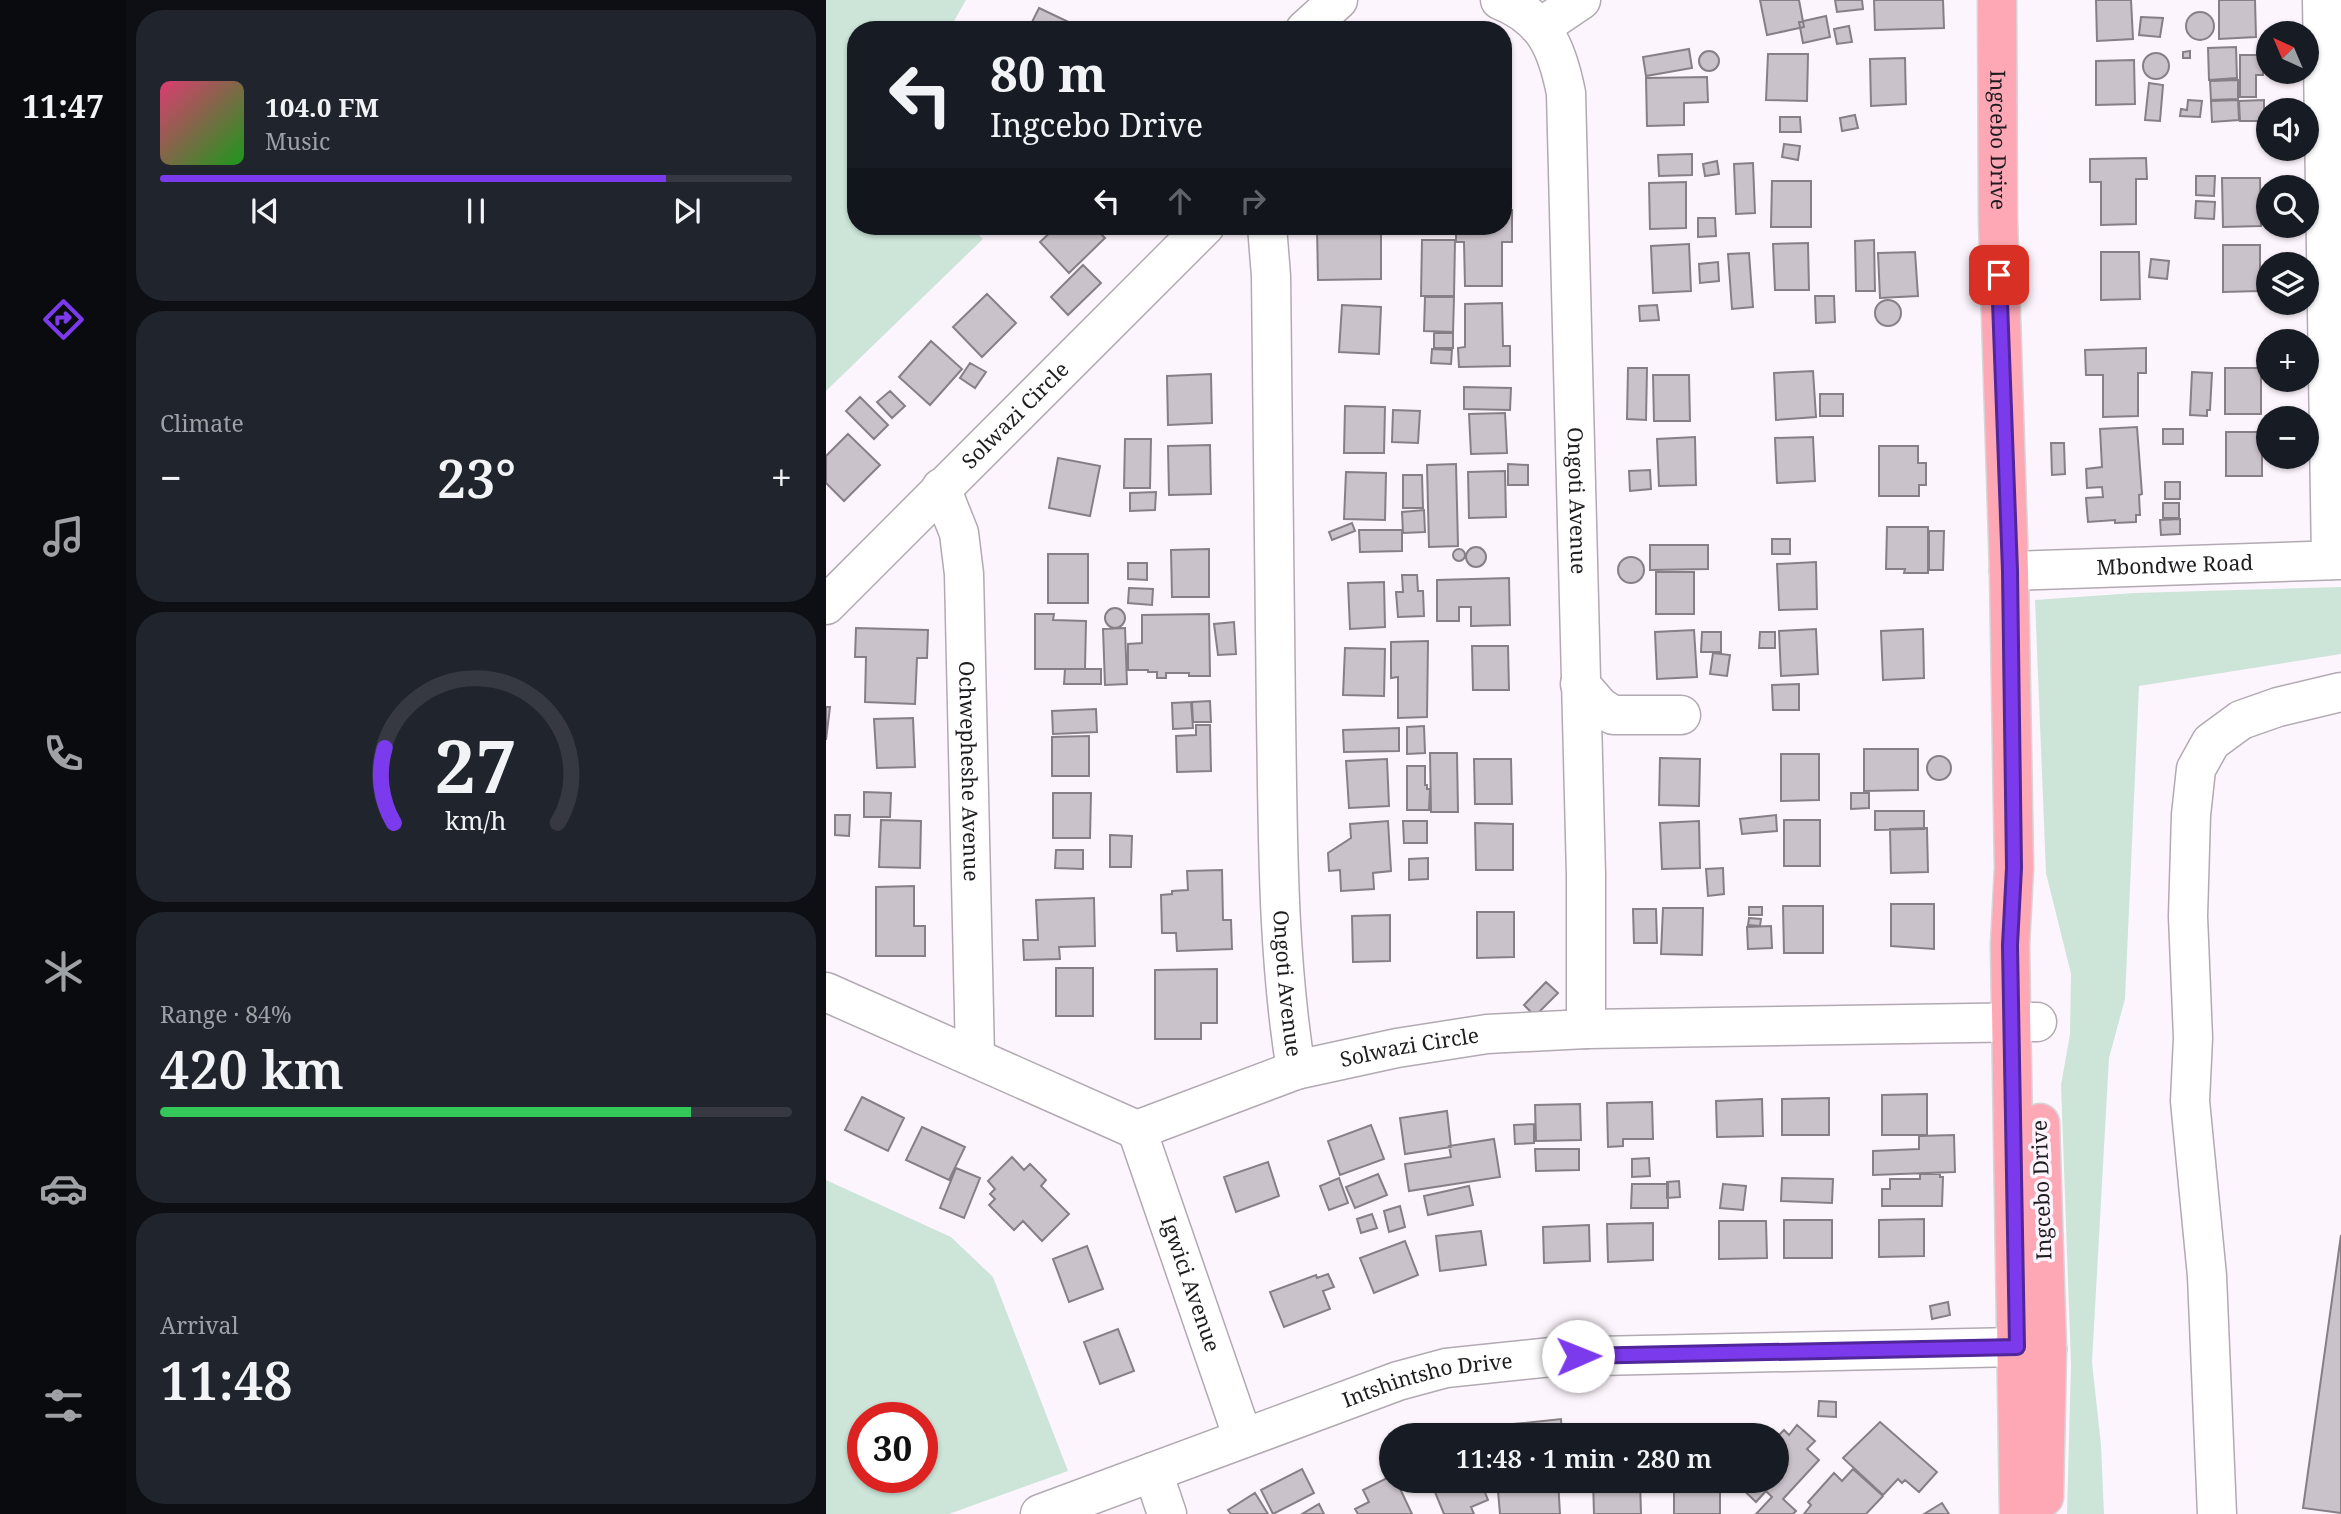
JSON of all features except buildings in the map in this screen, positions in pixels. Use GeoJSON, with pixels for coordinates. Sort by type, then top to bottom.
{"type":"FeatureCollection","features":[{"type":"Feature","properties":{"kind":"main road","name":"Ingcebo Drive"},"geometry":{"type":"LineString","coordinates":[[1997,0],[1998,221],[2010,571],[2014,868],[2010,909],[2025,1023],[2032,1348],[2044,1514]]}},
{"type":"Feature","properties":{"kind":"main road","name":"Ingcebo Drive"},"geometry":{"type":"LineString","coordinates":[[2019,1514],[2032,1348]]}},
{"type":"Feature","properties":{"kind":"street"},"geometry":{"type":"LineString","coordinates":[[1315,21],[1338,0]]}},
{"type":"Feature","properties":{"kind":"street","name":"Ongoti Avenue"},"geometry":{"type":"LineString","coordinates":[[1500,0],[1510,4],[1541,27],[1549,38],[1560,65],[1566,93],[1586,875],[1586,1029]]}},
{"type":"Feature","properties":{"kind":"street"},"geometry":{"type":"LineString","coordinates":[[1541,27],[1581,0]]}},
{"type":"Feature","properties":{"kind":"street"},"geometry":{"type":"LineString","coordinates":[[2322,0],[2334,270],[2336,560]]}},
{"type":"Feature","properties":{"kind":"street","name":"Solwazi Circle"},"geometry":{"type":"LineString","coordinates":[[826,605],[1196,235]]}},
{"type":"Feature","properties":{"kind":"street","name":"Ongoti Avenue"},"geometry":{"type":"LineString","coordinates":[[1268,235],[1271,276],[1277,785],[1286,1008],[1296,1070]]}},
{"type":"Feature","properties":{"kind":"street","name":"Ochwepheshe Avenue"},"geometry":{"type":"LineString","coordinates":[[942,488],[959,533],[964,574],[975,1056]]}},
{"type":"Feature","properties":{"kind":"street","name":"Mbondwe Road"},"geometry":{"type":"LineString","coordinates":[[2010,571],[2336,560]]}},
{"type":"Feature","properties":{"kind":"street"},"geometry":{"type":"LineString","coordinates":[[1580,684],[1600,707],[1613,715],[1681,715]]}},
{"type":"Feature","properties":{"kind":"street"},"geometry":{"type":"LineString","coordinates":[[2217,1514],[2207,1276],[2190,1101],[2193,1038],[2188,916],[2191,815],[2196,769],[2211,742],[2241,720],[2278,707],[2341,692]]}},
{"type":"Feature","properties":{"kind":"street"},"geometry":{"type":"LineString","coordinates":[[826,992],[1137,1130]]}},
{"type":"Feature","properties":{"kind":"street","name":"Solwazi Circle"},"geometry":{"type":"LineString","coordinates":[[1137,1130],[1296,1070],[1397,1048],[1487,1034],[1586,1029],[2025,1023]]}},
{"type":"Feature","properties":{"kind":"street","name":"Igwici Avenue"},"geometry":{"type":"LineString","coordinates":[[1137,1130],[1243,1438]]}},
{"type":"Feature","properties":{"kind":"street","name":"Intshintsho Drive"},"geometry":{"type":"LineString","coordinates":[[1040,1514],[1398,1381],[1446,1368],[1551,1357],[2032,1348]]}},
{"type":"Feature","properties":{"kind":"street"},"geometry":{"type":"LineString","coordinates":[[1153,1472],[1167,1514]]}},
{"type":"Feature","properties":{"kind":"green space"},"geometry":{"type":"Polygon","coordinates":[[[826,0],[966,0],[954,21],[847,21],[847,235],[979,235],[983,239],[826,391],[826,0]]]}},
{"type":"Feature","properties":{"kind":"green space"},"geometry":{"type":"Polygon","coordinates":[[[2341,587],[2341,654],[2139,686],[2125,999],[2109,1058],[2092,1362],[2101,1445],[2104,1514],[2067,1514],[2071,1364],[2061,1085],[2070,1034],[2071,974],[2046,873],[2035,600],[2134,593],[2341,587]]]}},
{"type":"Feature","properties":{"kind":"green space"},"geometry":{"type":"Polygon","coordinates":[[[826,1180],[951,1237],[993,1277],[1068,1471],[949,1514],[826,1514],[826,1180]]]}},
{"type":"Feature","properties":{"kind":"route"},"geometry":{"type":"LineString","coordinates":[[1578,1356],[2017,1347],[2010,945],[2014,868],[2010,571],[1999,275]]}}]}
